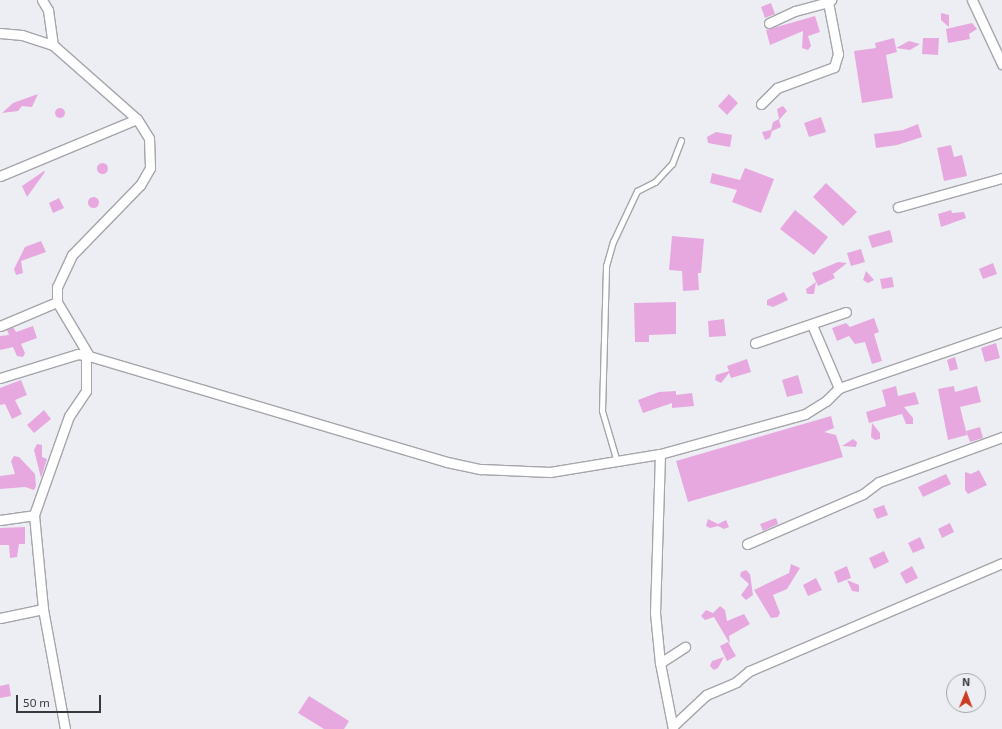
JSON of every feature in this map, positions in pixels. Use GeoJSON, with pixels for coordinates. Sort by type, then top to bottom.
{"type":"FeatureCollection","features":[{"type":"Feature","properties":{"kind":"street"},"geometry":{"type":"LineString","coordinates":[[42,0],[48,10],[53,45]]}},
{"type":"Feature","properties":{"kind":"street"},"geometry":{"type":"LineString","coordinates":[[972,0],[1002,64]]}},
{"type":"Feature","properties":{"kind":"street"},"geometry":{"type":"LineString","coordinates":[[761,104],[777,88],[834,67],[838,54],[830,1],[795,11],[768,23]]}},
{"type":"Feature","properties":{"kind":"street"},"geometry":{"type":"LineString","coordinates":[[0,33],[22,35],[53,45],[137,119],[149,138],[150,168],[140,185],[72,255],[57,287],[57,302],[89,356]]}},
{"type":"Feature","properties":{"kind":"street"},"geometry":{"type":"LineString","coordinates":[[0,176],[137,119]]}},
{"type":"Feature","properties":{"kind":"street"},"geometry":{"type":"LineString","coordinates":[[898,207],[1002,178]]}},
{"type":"Feature","properties":{"kind":"street"},"geometry":{"type":"LineString","coordinates":[[0,326],[57,302]]}},
{"type":"Feature","properties":{"kind":"street"},"geometry":{"type":"LineString","coordinates":[[755,343],[812,325],[846,312]]}},
{"type":"Feature","properties":{"kind":"street"},"geometry":{"type":"LineString","coordinates":[[812,325],[839,388]]}},
{"type":"Feature","properties":{"kind":"street"},"geometry":{"type":"LineString","coordinates":[[0,378],[78,354],[447,462],[481,469],[550,472],[660,454],[804,414],[826,401],[839,388],[1002,332]]}},
{"type":"Feature","properties":{"kind":"street"},"geometry":{"type":"LineString","coordinates":[[66,729],[43,609],[34,515],[69,416],[86,391],[86,360],[89,356]]}},
{"type":"Feature","properties":{"kind":"street"},"geometry":{"type":"LineString","coordinates":[[747,544],[863,494],[879,482],[1002,437]]}},
{"type":"Feature","properties":{"kind":"street"},"geometry":{"type":"LineString","coordinates":[[660,454],[655,613],[660,663],[673,728]]}},
{"type":"Feature","properties":{"kind":"street"},"geometry":{"type":"LineString","coordinates":[[0,520],[34,515]]}},
{"type":"Feature","properties":{"kind":"street"},"geometry":{"type":"LineString","coordinates":[[673,728],[706,696],[736,682],[749,671],[1002,563]]}},
{"type":"Feature","properties":{"kind":"street"},"geometry":{"type":"LineString","coordinates":[[0,618],[43,609]]}},
{"type":"Feature","properties":{"kind":"street"},"geometry":{"type":"LineString","coordinates":[[660,663],[685,647]]}},
{"type":"Feature","properties":{"kind":"lane"},"geometry":{"type":"LineString","coordinates":[[617,462],[602,411],[606,266],[613,242],[637,191],[655,182],[672,164],[681,141]]}},
{"type":"Feature","properties":{"kind":"building"},"geometry":{"type":"Polygon","coordinates":[[[771,3],[775,14],[765,18],[761,7],[771,3]]]}},
{"type":"Feature","properties":{"kind":"building"},"geometry":{"type":"Polygon","coordinates":[[[941,13],[949,15],[949,27],[941,20],[941,13]]]}},
{"type":"Feature","properties":{"kind":"building"},"geometry":{"type":"Polygon","coordinates":[[[815,16],[820,32],[808,36],[811,46],[808,50],[802,48],[803,31],[770,45],[766,30],[815,16]]]}},
{"type":"Feature","properties":{"kind":"building"},"geometry":{"type":"Polygon","coordinates":[[[972,23],[977,29],[969,34],[970,39],[948,43],[946,29],[972,23]]]}},
{"type":"Feature","properties":{"kind":"building"},"geometry":{"type":"Polygon","coordinates":[[[894,38],[897,52],[886,55],[893,98],[862,103],[854,51],[876,48],[875,43],[894,38]]]}},
{"type":"Feature","properties":{"kind":"building"},"geometry":{"type":"Polygon","coordinates":[[[923,38],[939,38],[938,55],[922,54],[923,38]]]}},
{"type":"Feature","properties":{"kind":"building"},"geometry":{"type":"Polygon","coordinates":[[[909,41],[920,44],[910,50],[896,48],[909,41]]]}},
{"type":"Feature","properties":{"kind":"building"},"geometry":{"type":"Polygon","coordinates":[[[38,94],[32,107],[22,106],[18,111],[2,113],[13,103],[38,94]]]}},
{"type":"Feature","properties":{"kind":"building"},"geometry":{"type":"Polygon","coordinates":[[[729,94],[738,103],[727,115],[718,106],[729,94]]]}},
{"type":"Feature","properties":{"kind":"building"},"geometry":{"type":"Polygon","coordinates":[[[783,106],[787,111],[779,120],[781,127],[772,131],[770,138],[765,140],[762,132],[771,130],[773,122],[779,119],[777,109],[783,106]]]}},
{"type":"Feature","properties":{"kind":"building"},"geometry":{"type":"Polygon","coordinates":[[[58,108],[62,108],[64,109],[64,117],[58,118],[55,115],[55,111],[58,108]]]}},
{"type":"Feature","properties":{"kind":"building"},"geometry":{"type":"Polygon","coordinates":[[[821,117],[826,132],[809,137],[804,123],[821,117]]]}},
{"type":"Feature","properties":{"kind":"building"},"geometry":{"type":"Polygon","coordinates":[[[918,124],[922,137],[897,145],[876,148],[874,134],[903,130],[918,124]]]}},
{"type":"Feature","properties":{"kind":"building"},"geometry":{"type":"Polygon","coordinates":[[[716,132],[732,135],[730,147],[708,143],[707,137],[716,132]]]}},
{"type":"Feature","properties":{"kind":"building"},"geometry":{"type":"Polygon","coordinates":[[[951,145],[954,157],[962,155],[967,176],[944,181],[937,148],[951,145]]]}},
{"type":"Feature","properties":{"kind":"building"},"geometry":{"type":"Polygon","coordinates":[[[102,162],[106,164],[108,168],[106,172],[102,174],[98,172],[96,168],[98,164],[102,162]]]}},
{"type":"Feature","properties":{"kind":"building"},"geometry":{"type":"Polygon","coordinates":[[[745,168],[774,179],[761,213],[732,202],[737,190],[710,183],[712,173],[740,180],[745,168]]]}},
{"type":"Feature","properties":{"kind":"building"},"geometry":{"type":"Polygon","coordinates":[[[44,171],[45,172],[27,197],[22,186],[44,171]]]}},
{"type":"Feature","properties":{"kind":"building"},"geometry":{"type":"Polygon","coordinates":[[[826,183],[857,212],[843,226],[813,197],[826,183]]]}},
{"type":"Feature","properties":{"kind":"building"},"geometry":{"type":"Polygon","coordinates":[[[93,196],[97,198],[99,202],[97,206],[93,208],[89,206],[87,202],[89,198],[93,196]]]}},
{"type":"Feature","properties":{"kind":"building"},"geometry":{"type":"Polygon","coordinates":[[[59,198],[64,208],[53,213],[49,203],[59,198]]]}},
{"type":"Feature","properties":{"kind":"building"},"geometry":{"type":"Polygon","coordinates":[[[795,210],[828,237],[814,255],[780,229],[795,210]]]}},
{"type":"Feature","properties":{"kind":"building"},"geometry":{"type":"Polygon","coordinates":[[[951,210],[952,213],[964,212],[966,218],[941,227],[938,214],[951,210]]]}},
{"type":"Feature","properties":{"kind":"building"},"geometry":{"type":"Polygon","coordinates":[[[890,230],[893,242],[872,248],[868,236],[890,230]]]}},
{"type":"Feature","properties":{"kind":"building"},"geometry":{"type":"Polygon","coordinates":[[[672,236],[704,239],[701,273],[698,273],[699,290],[683,291],[682,271],[669,270],[672,236]]]}},
{"type":"Feature","properties":{"kind":"building"},"geometry":{"type":"Polygon","coordinates":[[[41,241],[46,252],[21,261],[23,273],[16,275],[14,269],[25,247],[41,241]]]}},
{"type":"Feature","properties":{"kind":"building"},"geometry":{"type":"Polygon","coordinates":[[[861,249],[865,262],[851,266],[847,253],[861,249]]]}},
{"type":"Feature","properties":{"kind":"building"},"geometry":{"type":"Polygon","coordinates":[[[838,262],[847,263],[833,274],[835,278],[818,286],[812,273],[838,262]]]}},
{"type":"Feature","properties":{"kind":"building"},"geometry":{"type":"Polygon","coordinates":[[[993,263],[997,274],[983,279],[979,269],[993,263]]]}},
{"type":"Feature","properties":{"kind":"building"},"geometry":{"type":"Polygon","coordinates":[[[866,271],[874,280],[868,283],[863,280],[866,271]]]}},
{"type":"Feature","properties":{"kind":"building"},"geometry":{"type":"Polygon","coordinates":[[[892,277],[894,287],[882,289],[880,279],[892,277]]]}},
{"type":"Feature","properties":{"kind":"building"},"geometry":{"type":"Polygon","coordinates":[[[816,282],[814,294],[807,294],[806,289],[816,282]]]}},
{"type":"Feature","properties":{"kind":"building"},"geometry":{"type":"Polygon","coordinates":[[[784,292],[788,300],[773,307],[767,305],[767,300],[784,292]]]}},
{"type":"Feature","properties":{"kind":"building"},"geometry":{"type":"Polygon","coordinates":[[[676,302],[676,334],[649,335],[649,342],[635,342],[634,303],[676,302]]]}},
{"type":"Feature","properties":{"kind":"building"},"geometry":{"type":"Polygon","coordinates":[[[874,318],[879,332],[874,334],[882,361],[872,364],[865,342],[855,344],[849,336],[837,341],[832,328],[846,323],[850,327],[874,318]]]}},
{"type":"Feature","properties":{"kind":"building"},"geometry":{"type":"Polygon","coordinates":[[[724,319],[726,336],[709,337],[708,321],[724,319]]]}},
{"type":"Feature","properties":{"kind":"building"},"geometry":{"type":"Polygon","coordinates":[[[33,326],[37,338],[21,344],[25,353],[23,357],[17,356],[13,347],[0,350],[0,336],[9,335],[7,330],[13,327],[16,332],[33,326]]]}},
{"type":"Feature","properties":{"kind":"building"},"geometry":{"type":"Polygon","coordinates":[[[996,343],[1000,358],[985,362],[981,348],[996,343]]]}},
{"type":"Feature","properties":{"kind":"building"},"geometry":{"type":"Polygon","coordinates":[[[955,357],[958,369],[950,371],[947,360],[955,357]]]}},
{"type":"Feature","properties":{"kind":"building"},"geometry":{"type":"Polygon","coordinates":[[[747,359],[751,372],[731,378],[729,373],[721,383],[715,380],[716,375],[729,371],[727,366],[747,359]]]}},
{"type":"Feature","properties":{"kind":"building"},"geometry":{"type":"Polygon","coordinates":[[[798,375],[803,393],[787,397],[782,380],[798,375]]]}},
{"type":"Feature","properties":{"kind":"building"},"geometry":{"type":"Polygon","coordinates":[[[21,380],[27,395],[15,400],[22,414],[12,419],[5,404],[0,405],[0,388],[21,380]]]}},
{"type":"Feature","properties":{"kind":"building"},"geometry":{"type":"Polygon","coordinates":[[[896,386],[898,396],[915,392],[919,404],[904,407],[913,418],[913,424],[906,424],[902,414],[869,423],[866,412],[886,406],[882,390],[896,386]]]}},
{"type":"Feature","properties":{"kind":"building"},"geometry":{"type":"Polygon","coordinates":[[[954,386],[955,392],[977,386],[981,402],[960,407],[967,435],[948,440],[938,389],[954,386]]]}},
{"type":"Feature","properties":{"kind":"building"},"geometry":{"type":"Polygon","coordinates":[[[676,391],[676,395],[692,393],[694,406],[672,408],[672,403],[643,413],[638,400],[659,392],[676,391]]]}},
{"type":"Feature","properties":{"kind":"building"},"geometry":{"type":"Polygon","coordinates":[[[44,410],[51,419],[34,433],[27,425],[44,410]]]}},
{"type":"Feature","properties":{"kind":"building"},"geometry":{"type":"Polygon","coordinates":[[[831,416],[834,428],[824,432],[836,435],[843,457],[688,502],[676,461],[831,416]]]}},
{"type":"Feature","properties":{"kind":"building"},"geometry":{"type":"Polygon","coordinates":[[[872,423],[880,433],[880,439],[875,440],[871,437],[872,423]]]}},
{"type":"Feature","properties":{"kind":"building"},"geometry":{"type":"Polygon","coordinates":[[[980,427],[983,438],[970,442],[966,431],[980,427]]]}},
{"type":"Feature","properties":{"kind":"building"},"geometry":{"type":"Polygon","coordinates":[[[853,439],[857,442],[856,447],[842,446],[853,439]]]}},
{"type":"Feature","properties":{"kind":"building"},"geometry":{"type":"Polygon","coordinates":[[[37,444],[42,445],[42,457],[47,459],[41,478],[34,450],[37,444]]]}},
{"type":"Feature","properties":{"kind":"building"},"geometry":{"type":"Polygon","coordinates":[[[14,456],[19,457],[35,474],[36,486],[34,490],[25,487],[0,489],[0,476],[15,474],[11,461],[14,456]]]}},
{"type":"Feature","properties":{"kind":"building"},"geometry":{"type":"Polygon","coordinates":[[[979,470],[987,485],[968,494],[965,490],[965,472],[971,474],[979,470]]]}},
{"type":"Feature","properties":{"kind":"building"},"geometry":{"type":"Polygon","coordinates":[[[946,474],[951,484],[923,497],[918,487],[946,474]]]}},
{"type":"Feature","properties":{"kind":"building"},"geometry":{"type":"Polygon","coordinates":[[[884,505],[888,515],[877,519],[873,509],[884,505]]]}},
{"type":"Feature","properties":{"kind":"building"},"geometry":{"type":"Polygon","coordinates":[[[776,518],[778,524],[763,531],[760,524],[776,518]]]}},
{"type":"Feature","properties":{"kind":"building"},"geometry":{"type":"Polygon","coordinates":[[[708,519],[718,524],[726,520],[729,527],[724,529],[718,526],[710,528],[706,526],[708,519]]]}},
{"type":"Feature","properties":{"kind":"building"},"geometry":{"type":"Polygon","coordinates":[[[950,523],[954,532],[942,538],[938,529],[950,523]]]}},
{"type":"Feature","properties":{"kind":"building"},"geometry":{"type":"Polygon","coordinates":[[[25,527],[25,544],[19,544],[17,557],[10,558],[9,545],[0,545],[0,528],[25,527]]]}},
{"type":"Feature","properties":{"kind":"building"},"geometry":{"type":"Polygon","coordinates":[[[920,537],[925,548],[913,553],[908,543],[920,537]]]}},
{"type":"Feature","properties":{"kind":"building"},"geometry":{"type":"Polygon","coordinates":[[[884,551],[889,562],[874,569],[869,558],[884,551]]]}},
{"type":"Feature","properties":{"kind":"building"},"geometry":{"type":"Polygon","coordinates":[[[791,564],[800,568],[787,589],[773,595],[780,613],[778,617],[771,618],[754,590],[789,573],[791,564]]]}},
{"type":"Feature","properties":{"kind":"building"},"geometry":{"type":"Polygon","coordinates":[[[847,566],[851,578],[838,583],[834,572],[847,566]]]}},
{"type":"Feature","properties":{"kind":"building"},"geometry":{"type":"Polygon","coordinates":[[[912,566],[918,578],[906,584],[900,573],[912,566]]]}},
{"type":"Feature","properties":{"kind":"building"},"geometry":{"type":"Polygon","coordinates":[[[746,570],[750,574],[753,595],[746,600],[741,595],[749,584],[740,576],[741,572],[746,570]]]}},
{"type":"Feature","properties":{"kind":"building"},"geometry":{"type":"Polygon","coordinates":[[[816,578],[822,590],[808,596],[803,585],[816,578]]]}},
{"type":"Feature","properties":{"kind":"building"},"geometry":{"type":"Polygon","coordinates":[[[847,580],[859,585],[859,592],[852,591],[847,580]]]}},
{"type":"Feature","properties":{"kind":"building"},"geometry":{"type":"Polygon","coordinates":[[[720,606],[725,610],[727,621],[744,614],[750,624],[729,636],[730,644],[714,617],[705,620],[701,616],[706,610],[713,613],[720,606]]]}},
{"type":"Feature","properties":{"kind":"building"},"geometry":{"type":"Polygon","coordinates":[[[728,642],[736,656],[727,661],[720,646],[728,642]]]}},
{"type":"Feature","properties":{"kind":"building"},"geometry":{"type":"Polygon","coordinates":[[[724,657],[718,668],[714,670],[710,666],[712,661],[724,657]]]}},
{"type":"Feature","properties":{"kind":"building"},"geometry":{"type":"Polygon","coordinates":[[[9,684],[11,696],[0,698],[0,686],[9,684]]]}},
{"type":"Feature","properties":{"kind":"building"},"geometry":{"type":"Polygon","coordinates":[[[309,696],[349,721],[344,729],[324,729],[298,713],[309,696]]]}}]}
